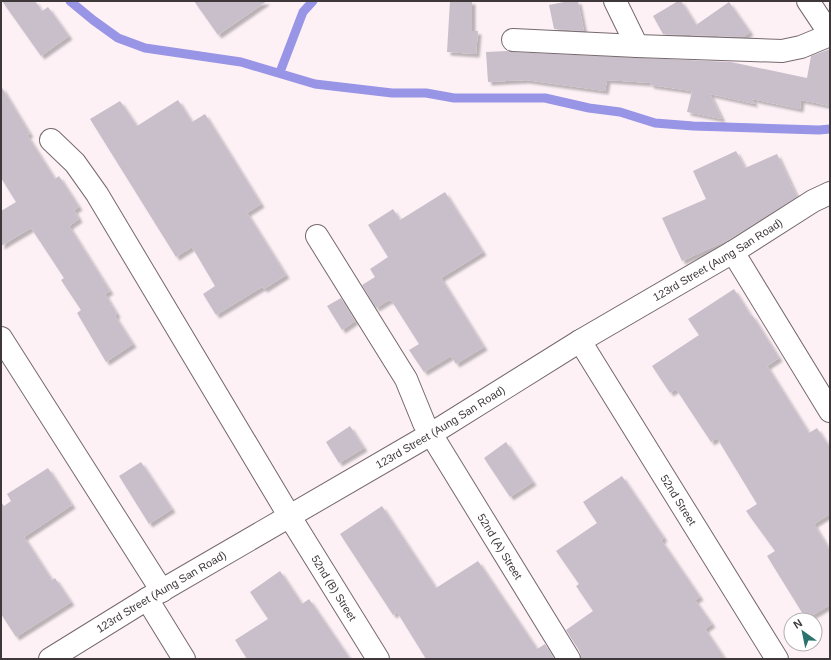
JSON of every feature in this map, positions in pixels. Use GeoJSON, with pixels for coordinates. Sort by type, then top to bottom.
{"type":"FeatureCollection","features":[{"type":"Feature","properties":{"kind":"street"},"geometry":{"type":"LineString","coordinates":[[615,1],[637,46]]}},
{"type":"Feature","properties":{"kind":"street"},"geometry":{"type":"LineString","coordinates":[[513,40],[782,51],[801,47],[830,35],[808,1]]}},
{"type":"Feature","properties":{"kind":"street","name":"52nd (B) Street"},"geometry":{"type":"LineString","coordinates":[[52,140],[75,164],[97,194],[290,517],[378,659]]}},
{"type":"Feature","properties":{"kind":"street","name":"123rd Street (Aung San Road)"},"geometry":{"type":"LineString","coordinates":[[50,659],[155,595],[431,434],[580,341],[733,252],[813,201],[830,194]]}},
{"type":"Feature","properties":{"kind":"street","name":"52nd (A) Street"},"geometry":{"type":"LineString","coordinates":[[317,236],[406,379],[424,423],[569,659]]}},
{"type":"Feature","properties":{"kind":"street"},"geometry":{"type":"LineString","coordinates":[[733,252],[830,411]]}},
{"type":"Feature","properties":{"kind":"street"},"geometry":{"type":"LineString","coordinates":[[1,338],[155,595],[184,659]]}},
{"type":"Feature","properties":{"kind":"street","name":"52nd Street"},"geometry":{"type":"LineString","coordinates":[[580,341],[777,659]]}},
{"type":"Feature","properties":{"kind":"building"},"geometry":{"type":"Polygon","coordinates":[[[2,1],[35,1],[42,11],[48,7],[69,36],[41,56],[2,1]]]}},
{"type":"Feature","properties":{"kind":"building"},"geometry":{"type":"Polygon","coordinates":[[[194,1],[267,1],[218,35],[194,1]]]}},
{"type":"Feature","properties":{"kind":"building"},"geometry":{"type":"Polygon","coordinates":[[[450,1],[472,1],[472,31],[478,31],[476,54],[447,52],[450,1]]]}},
{"type":"Feature","properties":{"kind":"building"},"geometry":{"type":"Polygon","coordinates":[[[569,1],[578,1],[584,31],[554,29],[549,5],[569,1]]]}},
{"type":"Feature","properties":{"kind":"building"},"geometry":{"type":"Polygon","coordinates":[[[678,1],[681,1],[696,25],[729,2],[750,32],[743,37],[663,34],[653,16],[678,1]]]}},
{"type":"Feature","properties":{"kind":"building"},"geometry":{"type":"Polygon","coordinates":[[[830,49],[830,106],[801,100],[800,109],[752,99],[755,104],[710,94],[722,119],[687,112],[692,91],[650,85],[651,83],[607,80],[605,91],[526,80],[488,82],[486,52],[507,51],[731,62],[807,78],[811,56],[830,49]]]}},
{"type":"Feature","properties":{"kind":"building"},"geometry":{"type":"Polygon","coordinates":[[[1,86],[30,134],[27,135],[55,179],[59,176],[79,207],[74,210],[79,219],[69,226],[110,291],[105,294],[117,314],[115,316],[133,344],[106,362],[77,313],[81,310],[61,280],[64,278],[31,228],[1,246],[1,211],[16,202],[1,178],[1,86]]]}},
{"type":"Feature","properties":{"kind":"building"},"geometry":{"type":"Polygon","coordinates":[[[178,100],[192,122],[205,114],[261,204],[247,213],[286,275],[264,289],[262,287],[216,315],[203,294],[215,286],[192,247],[176,257],[90,119],[120,101],[137,126],[178,100]]]}},
{"type":"Feature","properties":{"kind":"building"},"geometry":{"type":"Polygon","coordinates":[[[736,151],[745,168],[777,154],[797,197],[728,240],[682,261],[662,218],[706,199],[693,171],[736,151]]]}},
{"type":"Feature","properties":{"kind":"building"},"geometry":{"type":"Polygon","coordinates":[[[445,192],[483,252],[441,278],[484,347],[456,364],[451,356],[424,372],[409,350],[419,344],[391,300],[376,308],[362,285],[375,277],[370,269],[388,257],[368,225],[393,209],[400,220],[445,192]]]}},
{"type":"Feature","properties":{"kind":"building"},"geometry":{"type":"Polygon","coordinates":[[[734,289],[779,358],[767,366],[809,433],[817,428],[830,448],[830,514],[814,524],[830,551],[830,605],[818,612],[802,612],[767,556],[775,551],[746,511],[757,504],[717,438],[711,442],[676,389],[670,393],[652,366],[699,335],[688,319],[734,289]]]}},
{"type":"Feature","properties":{"kind":"building"},"geometry":{"type":"Polygon","coordinates":[[[341,298],[355,321],[342,330],[327,306],[341,298]]]}},
{"type":"Feature","properties":{"kind":"building"},"geometry":{"type":"Polygon","coordinates":[[[350,426],[364,448],[339,463],[326,442],[350,426]]]}},
{"type":"Feature","properties":{"kind":"building"},"geometry":{"type":"Polygon","coordinates":[[[506,442],[533,482],[510,497],[484,458],[506,442]]]}},
{"type":"Feature","properties":{"kind":"building"},"geometry":{"type":"Polygon","coordinates":[[[141,462],[172,509],[149,524],[119,476],[141,462]]]}},
{"type":"Feature","properties":{"kind":"building"},"geometry":{"type":"Polygon","coordinates":[[[48,468],[72,505],[24,537],[52,580],[55,578],[71,602],[16,637],[1,614],[1,502],[4,506],[11,501],[7,494],[48,468]]]}},
{"type":"Feature","properties":{"kind":"building"},"geometry":{"type":"Polygon","coordinates":[[[622,476],[664,538],[661,540],[700,597],[695,600],[712,624],[705,629],[725,659],[581,659],[580,652],[566,630],[593,611],[576,586],[579,584],[556,551],[597,523],[583,502],[622,476]]]}},
{"type":"Feature","properties":{"kind":"building"},"geometry":{"type":"Polygon","coordinates":[[[382,506],[436,588],[478,561],[537,649],[545,644],[554,659],[426,659],[397,612],[393,615],[340,534],[382,506]]]}},
{"type":"Feature","properties":{"kind":"building"},"geometry":{"type":"Polygon","coordinates":[[[280,571],[302,604],[309,599],[350,659],[247,659],[235,640],[268,619],[250,592],[280,571]]]}},
{"type":"Feature","properties":{"kind":"waterway"},"geometry":{"type":"LineString","coordinates":[[70,1],[118,38],[145,48],[241,62],[315,84],[392,93],[426,93],[454,98],[545,98],[589,108],[620,112],[655,123],[693,126],[819,130],[830,129]]}},
{"type":"Feature","properties":{"kind":"waterway"},"geometry":{"type":"LineString","coordinates":[[280,72],[303,12],[313,1]]}}]}
